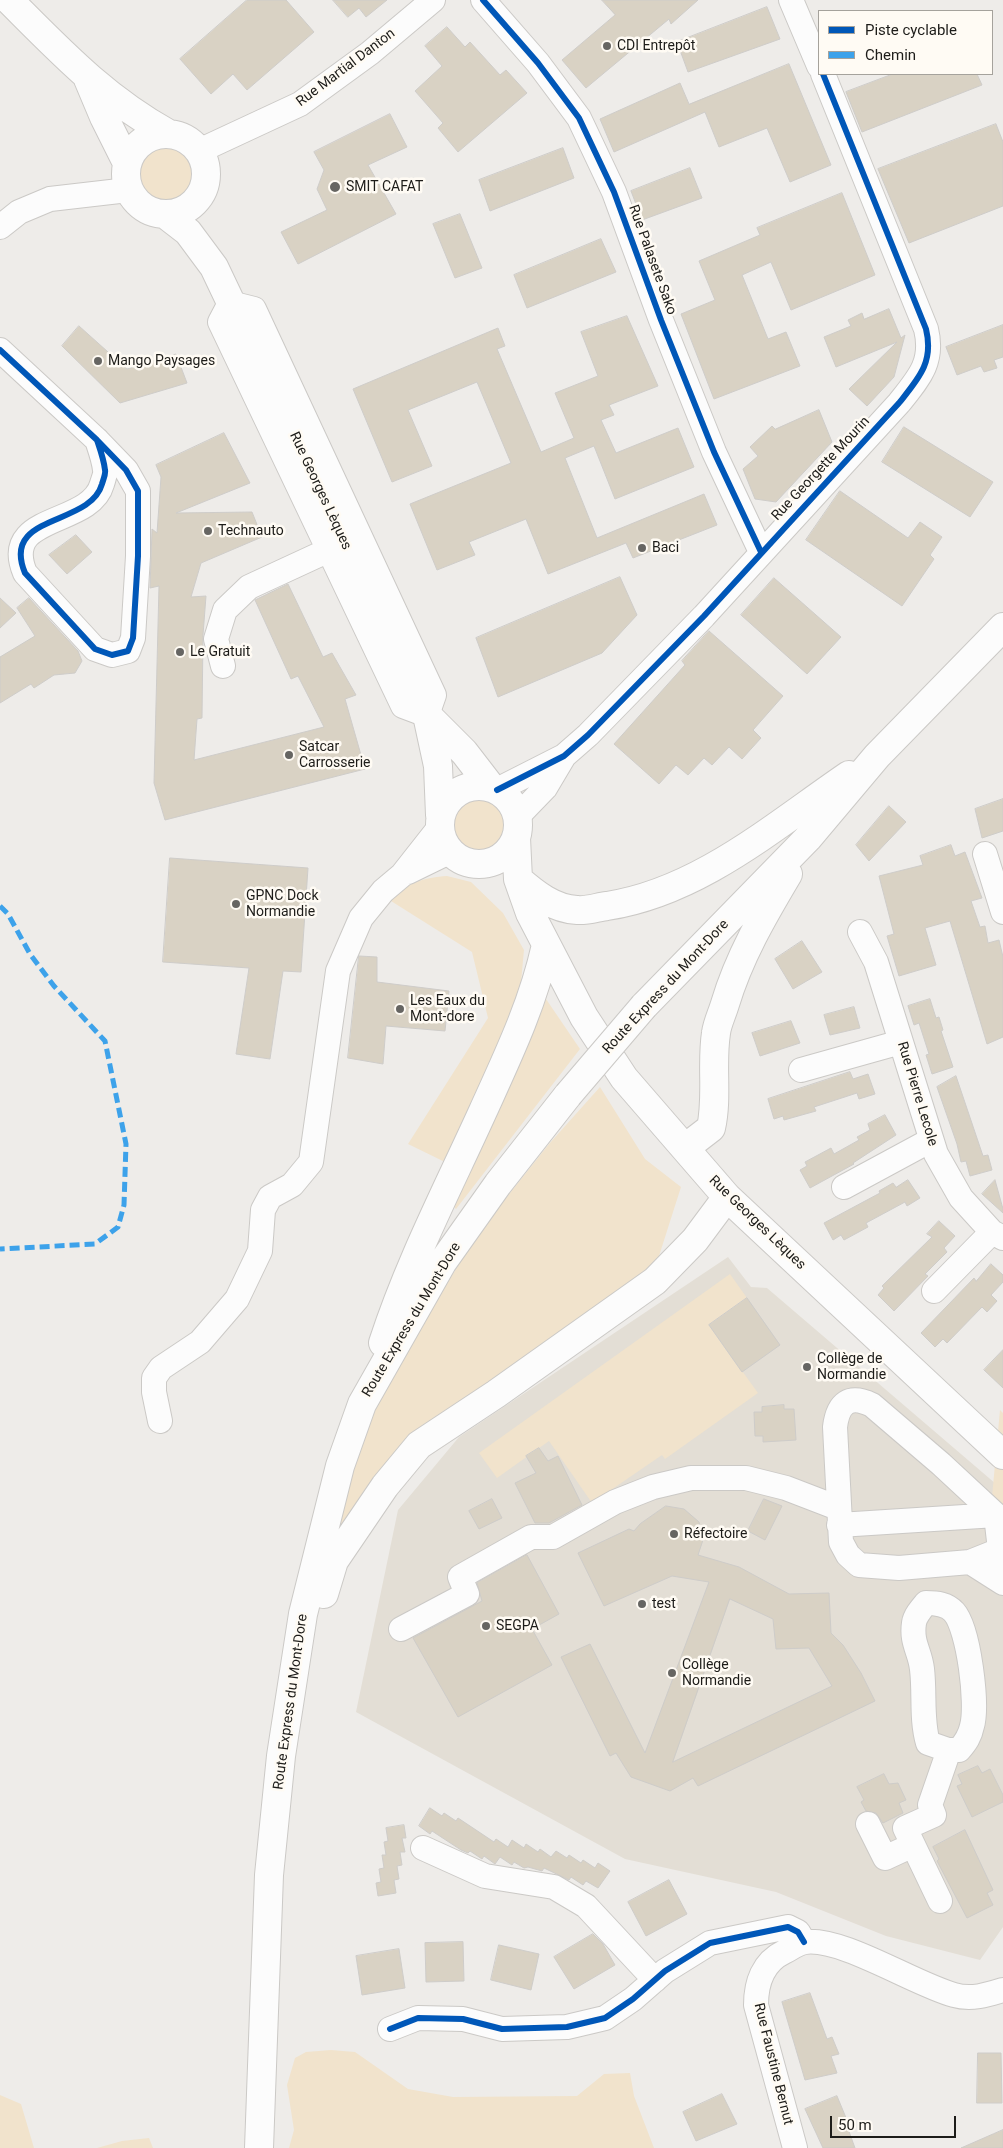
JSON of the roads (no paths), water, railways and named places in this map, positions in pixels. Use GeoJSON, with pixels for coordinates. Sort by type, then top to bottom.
{"type":"FeatureCollection","features":[{"type":"Feature","properties":{"kind":"main road"},"geometry":{"type":"LineString","coordinates":[[9,0],[87,78],[137,117],[169,134],[180,137],[202,163],[203,190],[194,203],[181,212],[166,215]]}},
{"type":"Feature","properties":{"kind":"main road"},"geometry":{"type":"LineString","coordinates":[[87,78],[127,163]]}},
{"type":"Feature","properties":{"kind":"main road"},"geometry":{"type":"LineString","coordinates":[[128,190],[127,163],[139,144],[158,135],[169,134]]}},
{"type":"Feature","properties":{"kind":"main road","name":"Rue Georges Lèques"},"geometry":{"type":"LineString","coordinates":[[202,163],[202,212],[214,267]]}},
{"type":"Feature","properties":{"kind":"main road","name":"Rue Georges Lèques"},"geometry":{"type":"LineString","coordinates":[[128,190],[145,209],[166,215],[188,232],[214,267],[427,715],[438,766],[443,832]]}},
{"type":"Feature","properties":{"kind":"main road","name":"Route Express du Mont-Dore"},"geometry":{"type":"LineString","coordinates":[[259,2148],[269,1875],[281,1756],[303,1614],[325,1518],[340,1466],[362,1404],[442,1263],[498,1184],[568,1095],[644,1006],[808,838],[877,756],[1003,627]]}},
{"type":"Feature","properties":{"kind":"main road","name":"Rue Georges Lèques"},"geometry":{"type":"LineString","coordinates":[[427,715],[464,752],[494,789]]}},
{"type":"Feature","properties":{"kind":"main road"},"geometry":{"type":"LineString","coordinates":[[518,879],[542,900],[577,910],[621,904],[672,888],[717,866],[877,756]]}},
{"type":"Feature","properties":{"kind":"main road"},"geometry":{"type":"LineString","coordinates":[[478,786],[494,789],[506,797],[517,828],[510,848],[502,857],[480,864],[463,861],[443,832],[445,804],[460,791],[478,786]]}},
{"type":"Feature","properties":{"kind":"main road","name":"Rue Georges Lèques"},"geometry":{"type":"LineString","coordinates":[[517,828],[518,879],[530,912],[584,1017],[624,1078],[726,1197],[1001,1452]]}},
{"type":"Feature","properties":{"kind":"main road"},"geometry":{"type":"LineString","coordinates":[[685,1148],[711,1128],[715,1113],[713,1084],[716,1032],[734,972],[758,925],[808,838]]}},
{"type":"Feature","properties":{"kind":"main road","name":"Rue Georges Lèques"},"geometry":{"type":"LineString","coordinates":[[480,864],[500,879],[530,912]]}},
{"type":"Feature","properties":{"kind":"main road"},"geometry":{"type":"LineString","coordinates":[[362,1404],[400,1290],[521,1029],[538,979],[546,945]]}},
{"type":"Feature","properties":{"kind":"main road"},"geometry":{"type":"LineString","coordinates":[[263,2051],[292,1768],[303,1694],[334,1561],[385,1486],[418,1445],[496,1394],[655,1281],[695,1240],[726,1197]]}},
{"type":"Feature","properties":{"kind":"street","name":"Rue Martial Danton"},"geometry":{"type":"LineString","coordinates":[[202,163],[300,104],[370,52],[433,0]]}},
{"type":"Feature","properties":{"kind":"street","name":"Rue Palasete Sako"},"geometry":{"type":"LineString","coordinates":[[483,0],[538,63],[579,118],[614,192],[661,320],[714,452],[761,552]]}},
{"type":"Feature","properties":{"kind":"street"},"geometry":{"type":"LineString","coordinates":[[792,0],[818,64]]}},
{"type":"Feature","properties":{"kind":"street","name":"Rue Georgette Mourin"},"geometry":{"type":"LineString","coordinates":[[517,828],[545,788],[564,756],[704,616],[899,403],[919,378],[927,358],[929,344],[926,329],[823,75]]}},
{"type":"Feature","properties":{"kind":"street"},"geometry":{"type":"LineString","coordinates":[[0,227],[19,212],[50,199],[128,190]]}},
{"type":"Feature","properties":{"kind":"street"},"geometry":{"type":"LineString","coordinates":[[230,302],[220,322],[328,550],[403,706],[427,715]]}},
{"type":"Feature","properties":{"kind":"street"},"geometry":{"type":"LineString","coordinates":[[0,350],[97,440],[126,470],[138,492],[138,556],[133,638],[128,651],[112,655],[95,650],[25,573],[20,562],[20,546],[28,534],[40,526],[83,509],[99,494],[106,471],[97,440]]}},
{"type":"Feature","properties":{"kind":"street"},"geometry":{"type":"LineString","coordinates":[[223,666],[216,639],[225,610],[249,587],[328,550]]}},
{"type":"Feature","properties":{"kind":"street","name":"Rue Georgette Mourin"},"geometry":{"type":"LineString","coordinates":[[494,789],[564,756]]}},
{"type":"Feature","properties":{"kind":"street"},"geometry":{"type":"LineString","coordinates":[[160,1421],[154,1392],[154,1378],[161,1368],[200,1342],[237,1299],[260,1251],[263,1210],[270,1197],[292,1185],[311,1162],[338,971],[361,918],[383,891],[402,875],[443,832]]}},
{"type":"Feature","properties":{"kind":"street"},"geometry":{"type":"LineString","coordinates":[[985,854],[1003,912]]}},
{"type":"Feature","properties":{"kind":"street","name":"Rue Pierre Lecole"},"geometry":{"type":"LineString","coordinates":[[860,932],[876,962],[936,1154],[960,1198],[997,1235]]}},
{"type":"Feature","properties":{"kind":"street"},"geometry":{"type":"LineString","coordinates":[[802,1070],[901,1042]]}},
{"type":"Feature","properties":{"kind":"street"},"geometry":{"type":"LineString","coordinates":[[844,1187],[931,1140]]}},
{"type":"Feature","properties":{"kind":"street"},"geometry":{"type":"LineString","coordinates":[[934,1291],[997,1235]]}},
{"type":"Feature","properties":{"kind":"street"},"geometry":{"type":"LineString","coordinates":[[852,1400],[861,1400],[872,1405],[941,1464],[996,1515],[1001,1554],[970,1562],[909,1568],[859,1565],[848,1555],[841,1542],[837,1415],[843,1404],[852,1400]]}},
{"type":"Feature","properties":{"kind":"street"},"geometry":{"type":"LineString","coordinates":[[401,1629],[467,1594],[460,1577],[531,1537],[554,1537],[615,1502],[653,1487],[691,1478],[746,1478],[786,1488],[839,1517],[996,1515]]}},
{"type":"Feature","properties":{"kind":"street"},"geometry":{"type":"LineString","coordinates":[[970,1562],[1003,1583]]}},
{"type":"Feature","properties":{"kind":"street"},"geometry":{"type":"LineString","coordinates":[[909,1568],[926,1603]]}},
{"type":"Feature","properties":{"kind":"street"},"geometry":{"type":"LineString","coordinates":[[926,1603],[937,1603],[947,1606],[956,1614],[966,1644],[972,1675],[973,1725],[968,1740],[959,1750],[949,1750],[928,1743],[924,1727],[925,1702],[922,1666],[912,1642],[914,1621],[926,1603]]}},
{"type":"Feature","properties":{"kind":"street"},"geometry":{"type":"LineString","coordinates":[[940,1901],[905,1828],[934,1816],[930,1805],[949,1750]]}},
{"type":"Feature","properties":{"kind":"street"},"geometry":{"type":"LineString","coordinates":[[868,1824],[885,1858],[913,1845]]}},
{"type":"Feature","properties":{"kind":"street"},"geometry":{"type":"LineString","coordinates":[[423,1848],[485,1876],[554,1887],[586,1906],[655,1980]]}},
{"type":"Feature","properties":{"kind":"street"},"geometry":{"type":"LineString","coordinates":[[390,2029],[418,2018],[449,2018],[502,2029],[568,2027],[605,2018],[633,1999],[655,1980],[710,1943],[788,1928],[798,1932],[804,1942]]}},
{"type":"Feature","properties":{"kind":"street","name":"Rue Faustine Bernut"},"geometry":{"type":"LineString","coordinates":[[795,2148],[756,2005],[756,1987],[763,1970],[775,1956],[804,1942],[825,1942],[845,1948],[918,1983],[956,1996],[979,1997],[1003,1990]]}},
{"type":"Feature","properties":{"kind":"place","name":"CDI Entrepôt"},"geometry":{"type":"Point","coordinates":[607,46]}},
{"type":"Feature","properties":{"kind":"place","name":"SMIT CAFAT"},"geometry":{"type":"Point","coordinates":[335,187]}},
{"type":"Feature","properties":{"kind":"place","name":"Mango Paysages"},"geometry":{"type":"Point","coordinates":[98,361]}},
{"type":"Feature","properties":{"kind":"place","name":"Technauto"},"geometry":{"type":"Point","coordinates":[208,531]}},
{"type":"Feature","properties":{"kind":"place","name":"Baci"},"geometry":{"type":"Point","coordinates":[642,548]}},
{"type":"Feature","properties":{"kind":"place","name":"Le Gratuit"},"geometry":{"type":"Point","coordinates":[180,652]}},
{"type":"Feature","properties":{"kind":"place","name":"Satcar Carrosserie"},"geometry":{"type":"Point","coordinates":[289,755]}},
{"type":"Feature","properties":{"kind":"place","name":"GPNC Dock Normandie"},"geometry":{"type":"Point","coordinates":[236,904]}},
{"type":"Feature","properties":{"kind":"place","name":"Les Eaux du Mont-dore"},"geometry":{"type":"Point","coordinates":[400,1009]}},
{"type":"Feature","properties":{"kind":"place","name":"Collège de Normandie"},"geometry":{"type":"Point","coordinates":[807,1367]}},
{"type":"Feature","properties":{"kind":"place","name":"Réfectoire"},"geometry":{"type":"Point","coordinates":[674,1534]}},
{"type":"Feature","properties":{"kind":"place","name":"test"},"geometry":{"type":"Point","coordinates":[642,1604]}},
{"type":"Feature","properties":{"kind":"place","name":"SEGPA"},"geometry":{"type":"Point","coordinates":[486,1626]}},
{"type":"Feature","properties":{"kind":"place","name":"Collège Normandie"},"geometry":{"type":"Point","coordinates":[672,1673]}}]}
